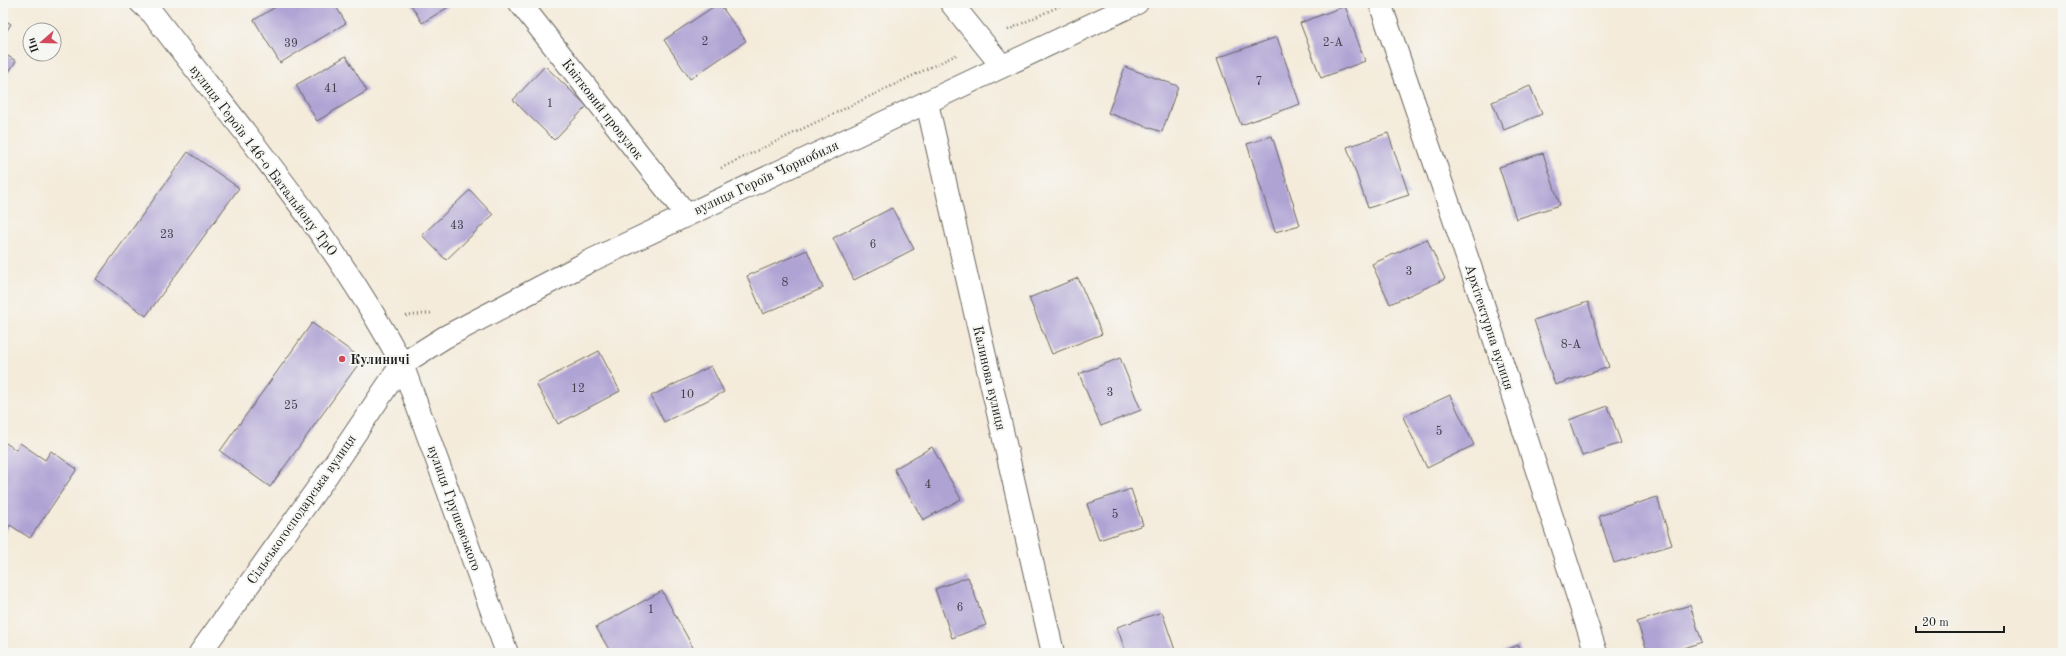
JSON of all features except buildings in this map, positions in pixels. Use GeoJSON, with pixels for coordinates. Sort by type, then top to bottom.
{"type":"FeatureCollection","features":[{"type":"Feature","properties":{"kind":"street","name":"вулиця Героїв 146-о Батальйону ТрО"},"geometry":{"type":"LineString","coordinates":[[141,3],[153,14],[319,229],[378,319],[402,364]]}},
{"type":"Feature","properties":{"kind":"street","name":"Квітковий провулок"},"geometry":{"type":"LineString","coordinates":[[520,3],[686,214]]}},
{"type":"Feature","properties":{"kind":"street"},"geometry":{"type":"LineString","coordinates":[[951,3],[1002,66]]}},
{"type":"Feature","properties":{"kind":"street","name":"вулиця Героїв Чорнобиля"},"geometry":{"type":"LineString","coordinates":[[402,364],[445,336],[590,261],[686,214],[927,103],[1137,3]]}},
{"type":"Feature","properties":{"kind":"street","name":"Архітектурна вулиця"},"geometry":{"type":"LineString","coordinates":[[1380,3],[1483,304],[1596,653]]}},
{"type":"Feature","properties":{"kind":"street","name":"Калинова вулиця"},"geometry":{"type":"LineString","coordinates":[[927,103],[1053,653]]}},
{"type":"Feature","properties":{"kind":"street","name":"Сільськогосподарська вулиця"},"geometry":{"type":"LineString","coordinates":[[200,653],[324,478],[402,364]]}},
{"type":"Feature","properties":{"kind":"street","name":"вулиця Грушевського"},"geometry":{"type":"LineString","coordinates":[[402,364],[507,653]]}},
{"type":"Feature","properties":{"kind":"place","name":"Кулиничі"},"geometry":{"type":"Point","coordinates":[342,359]}}]}
